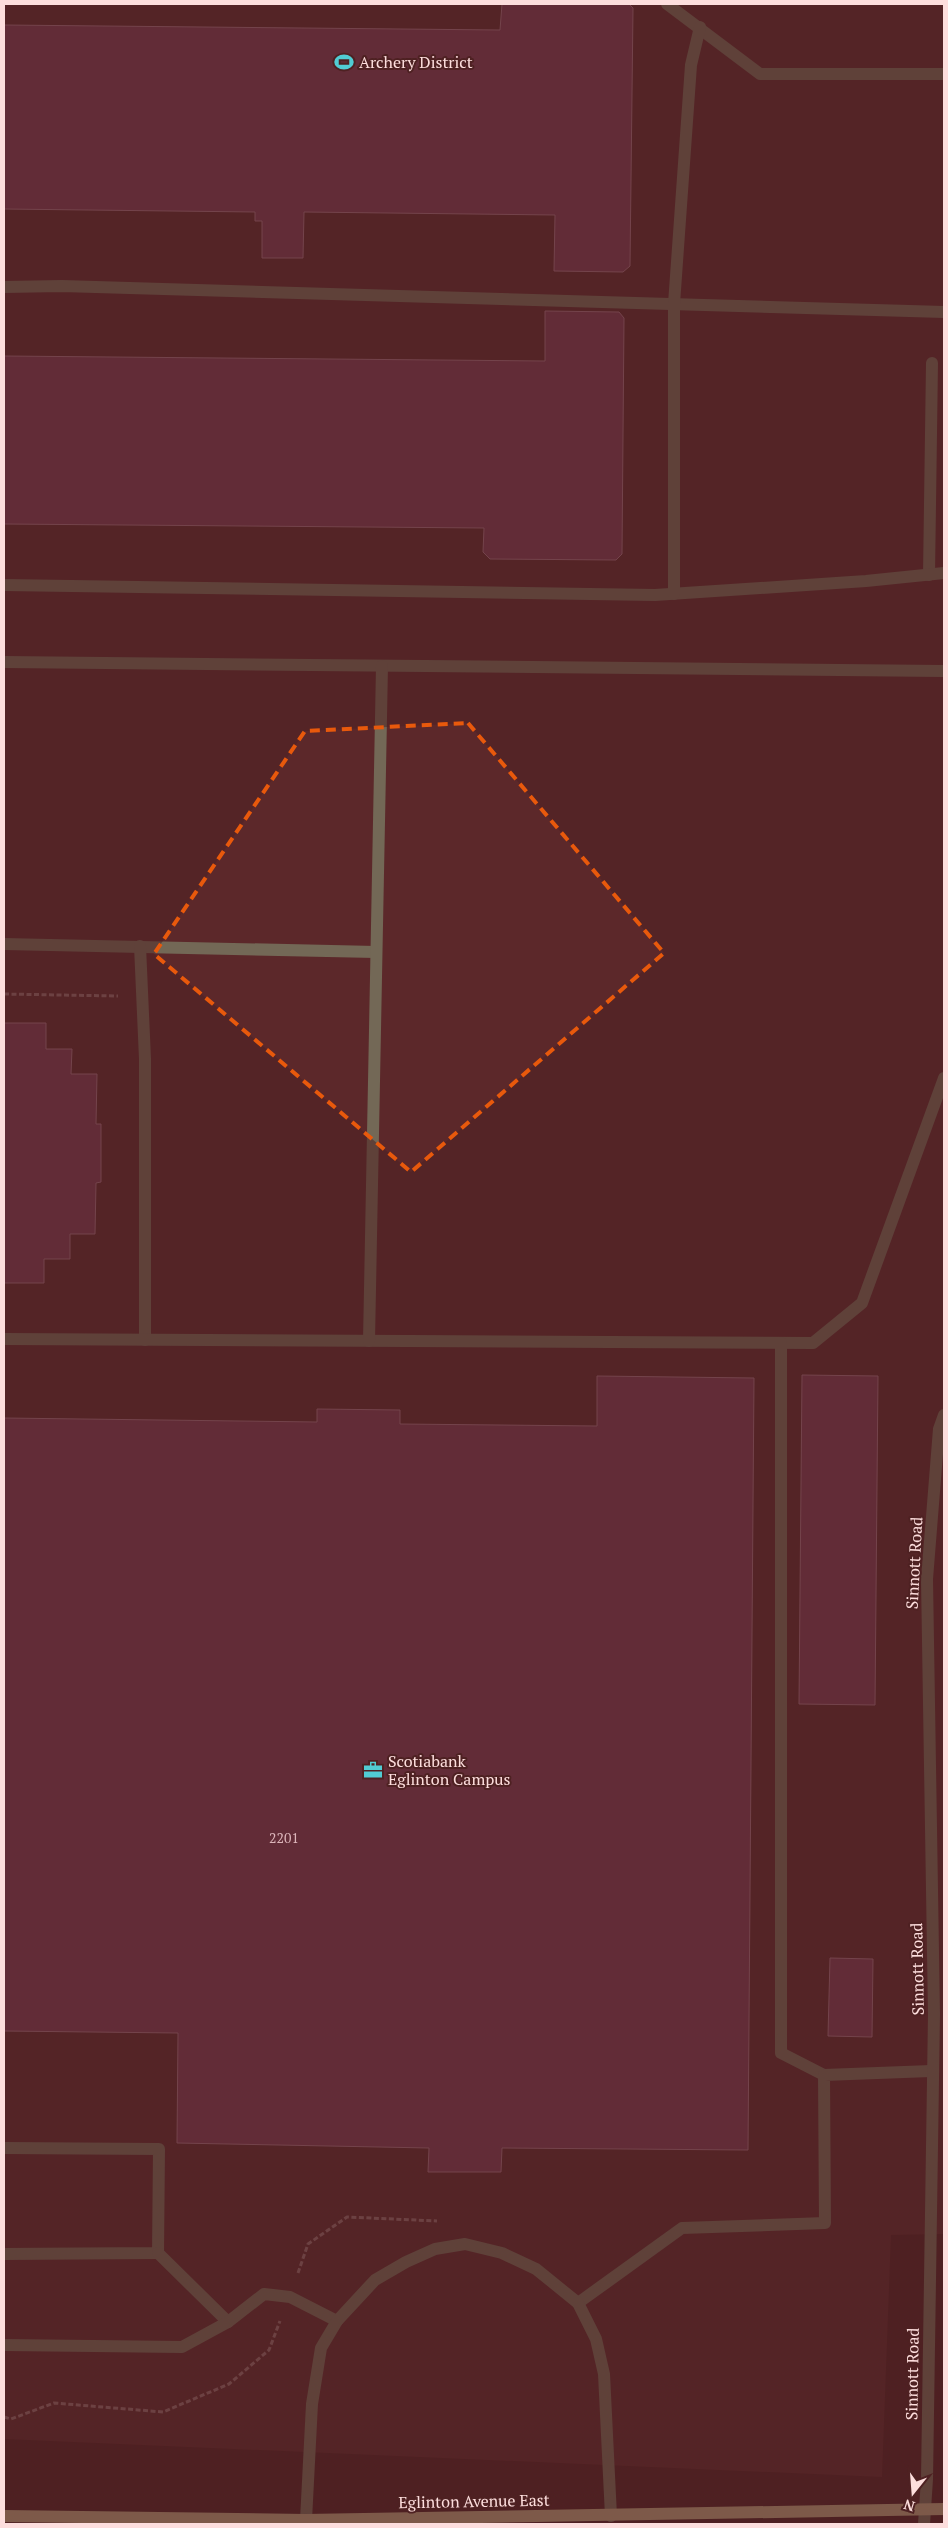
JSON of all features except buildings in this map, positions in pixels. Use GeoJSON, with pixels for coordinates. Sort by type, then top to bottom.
{"type":"FeatureCollection","features":[{"type":"Feature","properties":{"kind":"main road","name":"Eglinton Avenue East"},"geometry":{"type":"LineString","coordinates":[[4,2516],[306,2520],[944,2510]]}},
{"type":"Feature","properties":{"kind":"street"},"geometry":{"type":"LineString","coordinates":[[667,4],[760,74],[944,74]]}},
{"type":"Feature","properties":{"kind":"street"},"geometry":{"type":"LineString","coordinates":[[674,594],[674,304],[691,65],[700,27]]}},
{"type":"Feature","properties":{"kind":"street"},"geometry":{"type":"LineString","coordinates":[[4,287],[81,286],[944,312]]}},
{"type":"Feature","properties":{"kind":"street"},"geometry":{"type":"LineString","coordinates":[[929,575],[932,363]]}},
{"type":"Feature","properties":{"kind":"street"},"geometry":{"type":"LineString","coordinates":[[4,585],[674,594],[944,573]]}},
{"type":"Feature","properties":{"kind":"street"},"geometry":{"type":"LineString","coordinates":[[4,662],[944,672]]}},
{"type":"Feature","properties":{"kind":"street"},"geometry":{"type":"LineString","coordinates":[[369,1341],[382,666]]}},
{"type":"Feature","properties":{"kind":"street"},"geometry":{"type":"LineString","coordinates":[[4,944],[376,952]]}},
{"type":"Feature","properties":{"kind":"street"},"geometry":{"type":"LineString","coordinates":[[140,946],[146,1059],[145,1340]]}},
{"type":"Feature","properties":{"kind":"street"},"geometry":{"type":"LineString","coordinates":[[4,1340],[813,1343],[862,1303],[944,1078]]}},
{"type":"Feature","properties":{"kind":"street"},"geometry":{"type":"LineString","coordinates":[[781,1343],[781,2053],[824,2075],[931,2071]]}},
{"type":"Feature","properties":{"kind":"street","name":"Sinnott Road"},"geometry":{"type":"LineString","coordinates":[[924,2524],[926,2510],[931,2071],[939,2014],[927,1579],[938,1522],[940,1429],[944,1414]]}},
{"type":"Feature","properties":{"kind":"street"},"geometry":{"type":"LineString","coordinates":[[578,2303],[682,2228],[825,2223],[824,2075]]}},
{"type":"Feature","properties":{"kind":"street"},"geometry":{"type":"LineString","coordinates":[[4,2148],[160,2149],[158,2253]]}},
{"type":"Feature","properties":{"kind":"street"},"geometry":{"type":"LineString","coordinates":[[306,2520],[312,2404],[321,2348],[337,2321],[375,2280],[406,2262],[435,2249],[465,2244],[502,2253],[536,2269],[578,2303],[596,2339],[604,2374],[611,2516]]}},
{"type":"Feature","properties":{"kind":"street"},"geometry":{"type":"LineString","coordinates":[[4,2254],[158,2253],[228,2322]]}},
{"type":"Feature","properties":{"kind":"street"},"geometry":{"type":"LineString","coordinates":[[4,2345],[182,2347],[228,2322],[264,2294],[290,2297],[337,2321]]}},
{"type":"Feature","properties":{"kind":"path"},"geometry":{"type":"LineString","coordinates":[[4,994],[142,997]]}},
{"type":"Feature","properties":{"kind":"highlighted area"},"geometry":{"type":"Polygon","coordinates":[[[468,723],[664,953],[411,1172],[154,954],[305,731],[468,723]]]}},
{"type":"Feature","properties":{"kind":"shaded area"},"geometry":{"type":"Polygon","coordinates":[[[4,4],[944,4],[944,2234],[891,2235],[882,2477],[4,2439],[4,4]]]}},
{"type":"Feature","properties":{"kind":"place","name":"Archery District"},"geometry":{"type":"Point","coordinates":[344,62]}},
{"type":"Feature","properties":{"kind":"place","name":"Scotiabank Eglinton Campus"},"geometry":{"type":"Point","coordinates":[373,1770]}}]}
